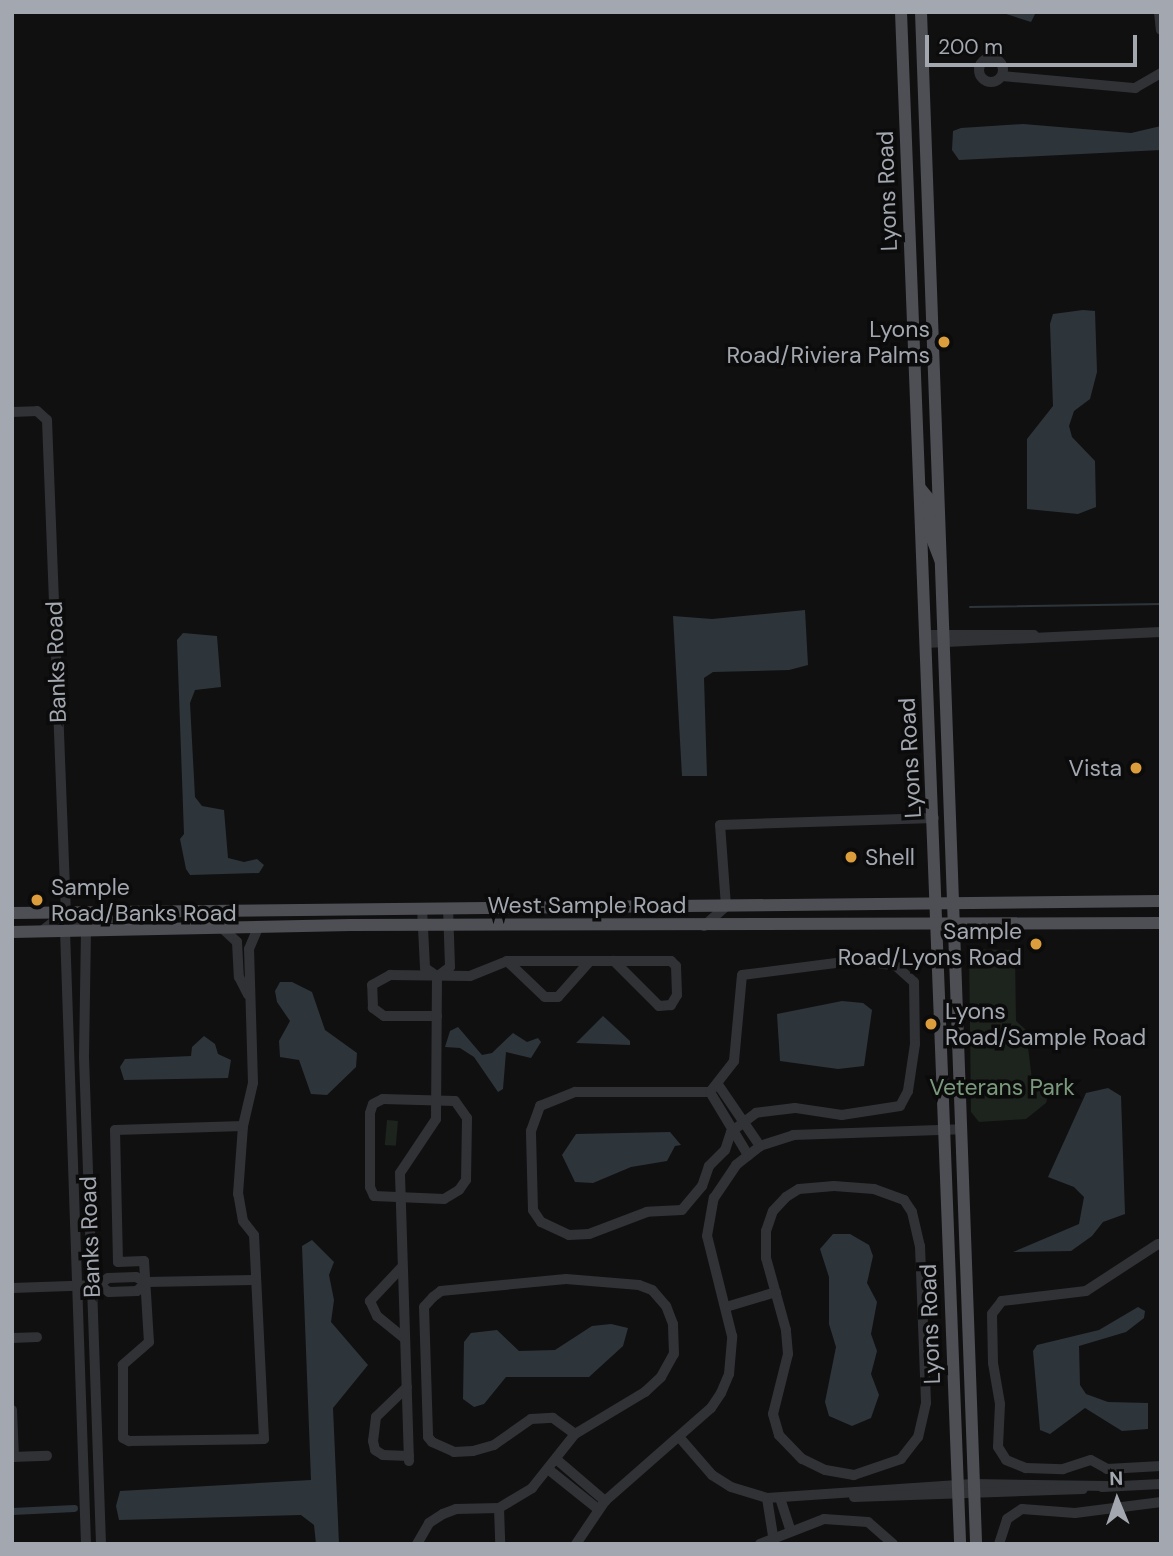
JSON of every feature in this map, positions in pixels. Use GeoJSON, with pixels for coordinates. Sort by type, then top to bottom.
{"type":"FeatureCollection","features":[{"type":"Feature","properties":{"kind":"main road","name":"Lyons Road"},"geometry":{"type":"LineString","coordinates":[[901,12],[934,818],[934,925],[960,1544]]}},
{"type":"Feature","properties":{"kind":"main road","name":"Lyons Road"},"geometry":{"type":"LineString","coordinates":[[921,12],[947,638],[953,926],[976,1544]]}},
{"type":"Feature","properties":{"kind":"main road"},"geometry":{"type":"LineString","coordinates":[[906,151],[927,150]]}},
{"type":"Feature","properties":{"kind":"main road"},"geometry":{"type":"LineString","coordinates":[[920,488],[929,499],[931,536],[944,570]]}},
{"type":"Feature","properties":{"kind":"main road","name":"West Sample Road"},"geometry":{"type":"LineString","coordinates":[[12,913],[1161,901]]}},
{"type":"Feature","properties":{"kind":"main road","name":"West Sample Road"},"geometry":{"type":"LineString","coordinates":[[12,932],[259,926],[953,926],[1161,923]]}},
{"type":"Feature","properties":{"kind":"street"},"geometry":{"type":"LineString","coordinates":[[1159,12],[1161,30]]}},
{"type":"Feature","properties":{"kind":"street"},"geometry":{"type":"LineString","coordinates":[[1002,76],[1135,88],[1161,73]]}},
{"type":"Feature","properties":{"kind":"street","name":"Banks Road"},"geometry":{"type":"LineString","coordinates":[[12,412],[43,414],[47,420],[66,912]]}},
{"type":"Feature","properties":{"kind":"street"},"geometry":{"type":"LineString","coordinates":[[925,639],[1016,632],[1038,636],[1161,632]]}},
{"type":"Feature","properties":{"kind":"street"},"geometry":{"type":"LineString","coordinates":[[704,926],[726,906],[720,825],[934,818]]}},
{"type":"Feature","properties":{"kind":"street"},"geometry":{"type":"LineString","coordinates":[[422,908],[425,968],[437,976]]}},
{"type":"Feature","properties":{"kind":"street"},"geometry":{"type":"LineString","coordinates":[[437,976],[450,967],[448,908]]}},
{"type":"Feature","properties":{"kind":"street"},"geometry":{"type":"LineString","coordinates":[[65,930],[78,919],[159,917],[185,910]]}},
{"type":"Feature","properties":{"kind":"street"},"geometry":{"type":"LineString","coordinates":[[40,932],[56,924],[66,912]]}},
{"type":"Feature","properties":{"kind":"street"},"geometry":{"type":"LineString","coordinates":[[243,1126],[115,1130],[118,1262],[144,1261],[149,1342],[123,1365],[123,1438],[129,1441],[264,1439],[253,1280],[254,1235],[243,1221],[239,1194],[243,1126],[253,1083],[249,949],[259,926]]}},
{"type":"Feature","properties":{"kind":"street"},"geometry":{"type":"LineString","coordinates":[[221,927],[237,942],[239,976],[250,999]]}},
{"type":"Feature","properties":{"kind":"street","name":"Banks Road"},"geometry":{"type":"LineString","coordinates":[[65,930],[86,1544]]}},
{"type":"Feature","properties":{"kind":"street","name":"Banks Road"},"geometry":{"type":"LineString","coordinates":[[86,930],[84,1057],[96,1285],[101,1544]]}},
{"type":"Feature","properties":{"kind":"street"},"geometry":{"type":"LineString","coordinates":[[714,1089],[737,1048],[742,975],[859,960],[906,971],[915,989],[915,1044],[908,1091],[900,1106],[842,1115],[779,1108],[756,1113],[744,1121],[734,1129],[725,1150],[709,1166],[702,1186],[682,1210],[647,1212],[589,1234],[569,1235],[537,1216],[533,1210],[531,1131],[540,1106],[575,1092],[714,1089],[744,1121],[760,1146]]}},
{"type":"Feature","properties":{"kind":"street"},"geometry":{"type":"LineString","coordinates":[[507,961],[545,997],[558,997],[590,961]]}},
{"type":"Feature","properties":{"kind":"street"},"geometry":{"type":"LineString","coordinates":[[437,1016],[384,1016],[373,1008],[369,997],[372,985],[390,975],[470,976],[507,961],[590,961],[614,961],[671,961],[676,966],[677,995],[671,1005],[659,1006],[614,961]]}},
{"type":"Feature","properties":{"kind":"street"},"geometry":{"type":"LineString","coordinates":[[407,1387],[376,1417],[373,1441],[375,1450],[383,1455],[409,1458],[407,1387],[404,1338],[400,1173],[405,1160],[429,1133],[436,1119],[437,976]]}},
{"type":"Feature","properties":{"kind":"street"},"geometry":{"type":"LineString","coordinates":[[714,1089],[748,1154]]}},
{"type":"Feature","properties":{"kind":"street"},"geometry":{"type":"LineString","coordinates":[[383,1099],[455,1101],[467,1118],[466,1180],[444,1199],[400,1200],[382,1199],[370,1187],[373,1104],[383,1099]]}},
{"type":"Feature","properties":{"kind":"street"},"geometry":{"type":"LineString","coordinates":[[576,1544],[602,1505],[712,1408],[729,1374],[732,1336],[710,1254],[709,1217],[724,1180],[748,1154],[760,1146],[793,1135],[961,1129]]}},
{"type":"Feature","properties":{"kind":"street"},"geometry":{"type":"LineString","coordinates":[[834,1186],[874,1189],[904,1199],[912,1212],[920,1246],[926,1403],[918,1437],[901,1459],[854,1475],[825,1470],[786,1445],[773,1414],[788,1354],[776,1292],[766,1258],[766,1231],[773,1211],[786,1197],[799,1189],[834,1186]]}},
{"type":"Feature","properties":{"kind":"street"},"geometry":{"type":"LineString","coordinates":[[1160,1243],[1097,1286],[1072,1294],[1013,1297],[1002,1301],[992,1314],[993,1363],[1000,1404],[998,1447],[1006,1460],[1026,1468],[1063,1469],[1091,1460],[1107,1469],[1161,1466]]}},
{"type":"Feature","properties":{"kind":"street"},"geometry":{"type":"LineString","coordinates":[[402,1266],[370,1301],[377,1316],[404,1338]]}},
{"type":"Feature","properties":{"kind":"street"},"geometry":{"type":"LineString","coordinates":[[12,1288],[96,1285],[108,1278],[136,1277],[146,1282],[253,1280]]}},
{"type":"Feature","properties":{"kind":"street"},"geometry":{"type":"LineString","coordinates":[[417,1544],[429,1524],[443,1514],[456,1509],[499,1508],[532,1488],[575,1434],[645,1392],[670,1366],[673,1324],[666,1306],[652,1290],[566,1279],[441,1292],[433,1297],[425,1307],[428,1437],[432,1443],[454,1452],[473,1451],[494,1445],[531,1419],[553,1418],[575,1434]]}},
{"type":"Feature","properties":{"kind":"street"},"geometry":{"type":"LineString","coordinates":[[726,1307],[776,1292]]}},
{"type":"Feature","properties":{"kind":"street"},"geometry":{"type":"LineString","coordinates":[[12,1338],[37,1337]]}},
{"type":"Feature","properties":{"kind":"street"},"geometry":{"type":"LineString","coordinates":[[12,1410],[13,1457],[47,1456]]}},
{"type":"Feature","properties":{"kind":"street"},"geometry":{"type":"LineString","coordinates":[[680,1438],[712,1475],[731,1487],[767,1498],[1161,1485]]}},
{"type":"Feature","properties":{"kind":"street"},"geometry":{"type":"LineString","coordinates":[[556,1459],[602,1505]]}},
{"type":"Feature","properties":{"kind":"street"},"geometry":{"type":"LineString","coordinates":[[548,1469],[602,1505]]}},
{"type":"Feature","properties":{"kind":"street"},"geometry":{"type":"LineString","coordinates":[[780,1497],[790,1529]]}},
{"type":"Feature","properties":{"kind":"street"},"geometry":{"type":"LineString","coordinates":[[767,1498],[773,1536]]}},
{"type":"Feature","properties":{"kind":"street"},"geometry":{"type":"LineString","coordinates":[[999,1544],[1007,1519],[1022,1509],[1075,1513],[1161,1502]]}},
{"type":"Feature","properties":{"kind":"street"},"geometry":{"type":"LineString","coordinates":[[499,1508],[500,1544]]}},
{"type":"Feature","properties":{"kind":"street"},"geometry":{"type":"LineString","coordinates":[[760,1544],[790,1529],[824,1519],[858,1519],[892,1544]]}},
{"type":"Feature","properties":{"kind":"green space","name":"Veterans Park"},"geometry":{"type":"Polygon","coordinates":[[[969,949],[1015,950],[1016,1021],[1026,1030],[1032,1080],[1051,1083],[1046,1103],[1026,1119],[979,1122],[971,1112],[969,949]]]}},
{"type":"Feature","properties":{"kind":"green space"},"geometry":{"type":"Polygon","coordinates":[[[387,1120],[398,1121],[396,1146],[385,1145],[387,1120]]]}},
{"type":"Feature","properties":{"kind":"shaded area"},"geometry":{"type":"Polygon","coordinates":[[[1000,12],[1036,12],[1031,22],[1000,12]]]}},
{"type":"Feature","properties":{"kind":"shaded area"},"geometry":{"type":"Polygon","coordinates":[[[1023,124],[1131,133],[1161,126],[1161,150],[959,160],[952,150],[953,131],[961,128],[1023,124]]]}},
{"type":"Feature","properties":{"kind":"shaded area"},"geometry":{"type":"Polygon","coordinates":[[[1095,311],[1097,372],[1090,399],[1074,411],[1069,426],[1072,437],[1095,461],[1096,507],[1078,514],[1027,509],[1027,439],[1053,406],[1050,324],[1053,314],[1095,311]]]}},
{"type":"Feature","properties":{"kind":"shaded area"},"geometry":{"type":"Polygon","coordinates":[[[805,610],[808,665],[789,670],[713,672],[704,678],[707,776],[682,776],[673,616],[712,619],[805,610]]]}},
{"type":"Feature","properties":{"kind":"shaded area"},"geometry":{"type":"Polygon","coordinates":[[[183,633],[217,636],[221,687],[195,690],[190,703],[195,797],[202,806],[224,810],[228,858],[244,862],[257,859],[264,865],[259,873],[190,875],[186,869],[180,839],[184,834],[177,640],[183,633]]]}},
{"type":"Feature","properties":{"kind":"shaded area"},"geometry":{"type":"Polygon","coordinates":[[[280,982],[292,982],[312,992],[325,1030],[357,1053],[356,1067],[327,1095],[311,1094],[299,1060],[280,1057],[279,1041],[290,1021],[277,1002],[275,991],[280,982]]]}},
{"type":"Feature","properties":{"kind":"shaded area"},"geometry":{"type":"Polygon","coordinates":[[[842,1001],[863,1003],[872,1010],[864,1066],[838,1069],[780,1061],[777,1014],[842,1001]]]}},
{"type":"Feature","properties":{"kind":"shaded area"},"geometry":{"type":"Polygon","coordinates":[[[603,1016],[630,1041],[630,1045],[576,1043],[603,1016]]]}},
{"type":"Feature","properties":{"kind":"shaded area"},"geometry":{"type":"Polygon","coordinates":[[[458,1027],[482,1055],[492,1053],[513,1033],[527,1042],[538,1038],[541,1042],[531,1058],[506,1052],[503,1089],[498,1092],[474,1057],[460,1048],[445,1047],[450,1031],[458,1027]]]}},
{"type":"Feature","properties":{"kind":"shaded area"},"geometry":{"type":"Polygon","coordinates":[[[204,1036],[215,1044],[218,1054],[231,1060],[228,1078],[124,1080],[120,1067],[125,1059],[191,1056],[192,1047],[204,1036]]]}},
{"type":"Feature","properties":{"kind":"shaded area"},"geometry":{"type":"Polygon","coordinates":[[[1108,1088],[1121,1096],[1125,1214],[1103,1222],[1092,1236],[1071,1251],[1013,1252],[1079,1224],[1084,1197],[1074,1187],[1048,1177],[1086,1093],[1108,1088]]]}},
{"type":"Feature","properties":{"kind":"shaded area"},"geometry":{"type":"Polygon","coordinates":[[[670,1132],[681,1145],[675,1146],[667,1161],[631,1167],[593,1183],[575,1182],[562,1155],[576,1134],[670,1132]]]}},
{"type":"Feature","properties":{"kind":"shaded area"},"geometry":{"type":"Polygon","coordinates":[[[833,1234],[850,1234],[869,1245],[873,1256],[867,1283],[877,1302],[871,1334],[877,1351],[871,1374],[879,1395],[871,1418],[852,1426],[829,1416],[825,1402],[836,1347],[829,1324],[829,1277],[820,1249],[833,1234]]]}},
{"type":"Feature","properties":{"kind":"shaded area"},"geometry":{"type":"Polygon","coordinates":[[[312,1240],[334,1262],[329,1275],[334,1300],[331,1322],[368,1365],[333,1408],[339,1544],[316,1544],[314,1525],[301,1515],[119,1520],[116,1506],[120,1491],[311,1480],[302,1246],[312,1240]]]}},
{"type":"Feature","properties":{"kind":"shaded area"},"geometry":{"type":"Polygon","coordinates":[[[1138,1307],[1145,1311],[1144,1318],[1126,1332],[1079,1346],[1080,1385],[1086,1394],[1108,1402],[1148,1403],[1148,1429],[1122,1431],[1085,1408],[1050,1434],[1040,1430],[1033,1351],[1037,1345],[1099,1330],[1138,1307]]]}},
{"type":"Feature","properties":{"kind":"shaded area"},"geometry":{"type":"Polygon","coordinates":[[[611,1324],[628,1328],[623,1346],[589,1377],[506,1377],[484,1404],[474,1407],[463,1399],[464,1342],[471,1333],[497,1330],[519,1351],[555,1350],[592,1326],[611,1324]]]}},
{"type":"Feature","properties":{"kind":"waterway"},"geometry":{"type":"LineString","coordinates":[[970,607],[1161,604]]}},
{"type":"Feature","properties":{"kind":"waterway"},"geometry":{"type":"LineString","coordinates":[[12,1511],[74,1508]]}},
{"type":"Feature","properties":{"kind":"place","name":"Lyons Road/Riviera Palms"},"geometry":{"type":"Point","coordinates":[944,342]}},
{"type":"Feature","properties":{"kind":"place","name":"Vista"},"geometry":{"type":"Point","coordinates":[1136,768]}},
{"type":"Feature","properties":{"kind":"place","name":"Shell"},"geometry":{"type":"Point","coordinates":[851,857]}},
{"type":"Feature","properties":{"kind":"place","name":"Sample Road/Banks Road"},"geometry":{"type":"Point","coordinates":[37,900]}},
{"type":"Feature","properties":{"kind":"place","name":"Sample Road/Lyons Road"},"geometry":{"type":"Point","coordinates":[1036,944]}},
{"type":"Feature","properties":{"kind":"place","name":"Lyons Road/Sample Road"},"geometry":{"type":"Point","coordinates":[931,1024]}}]}
